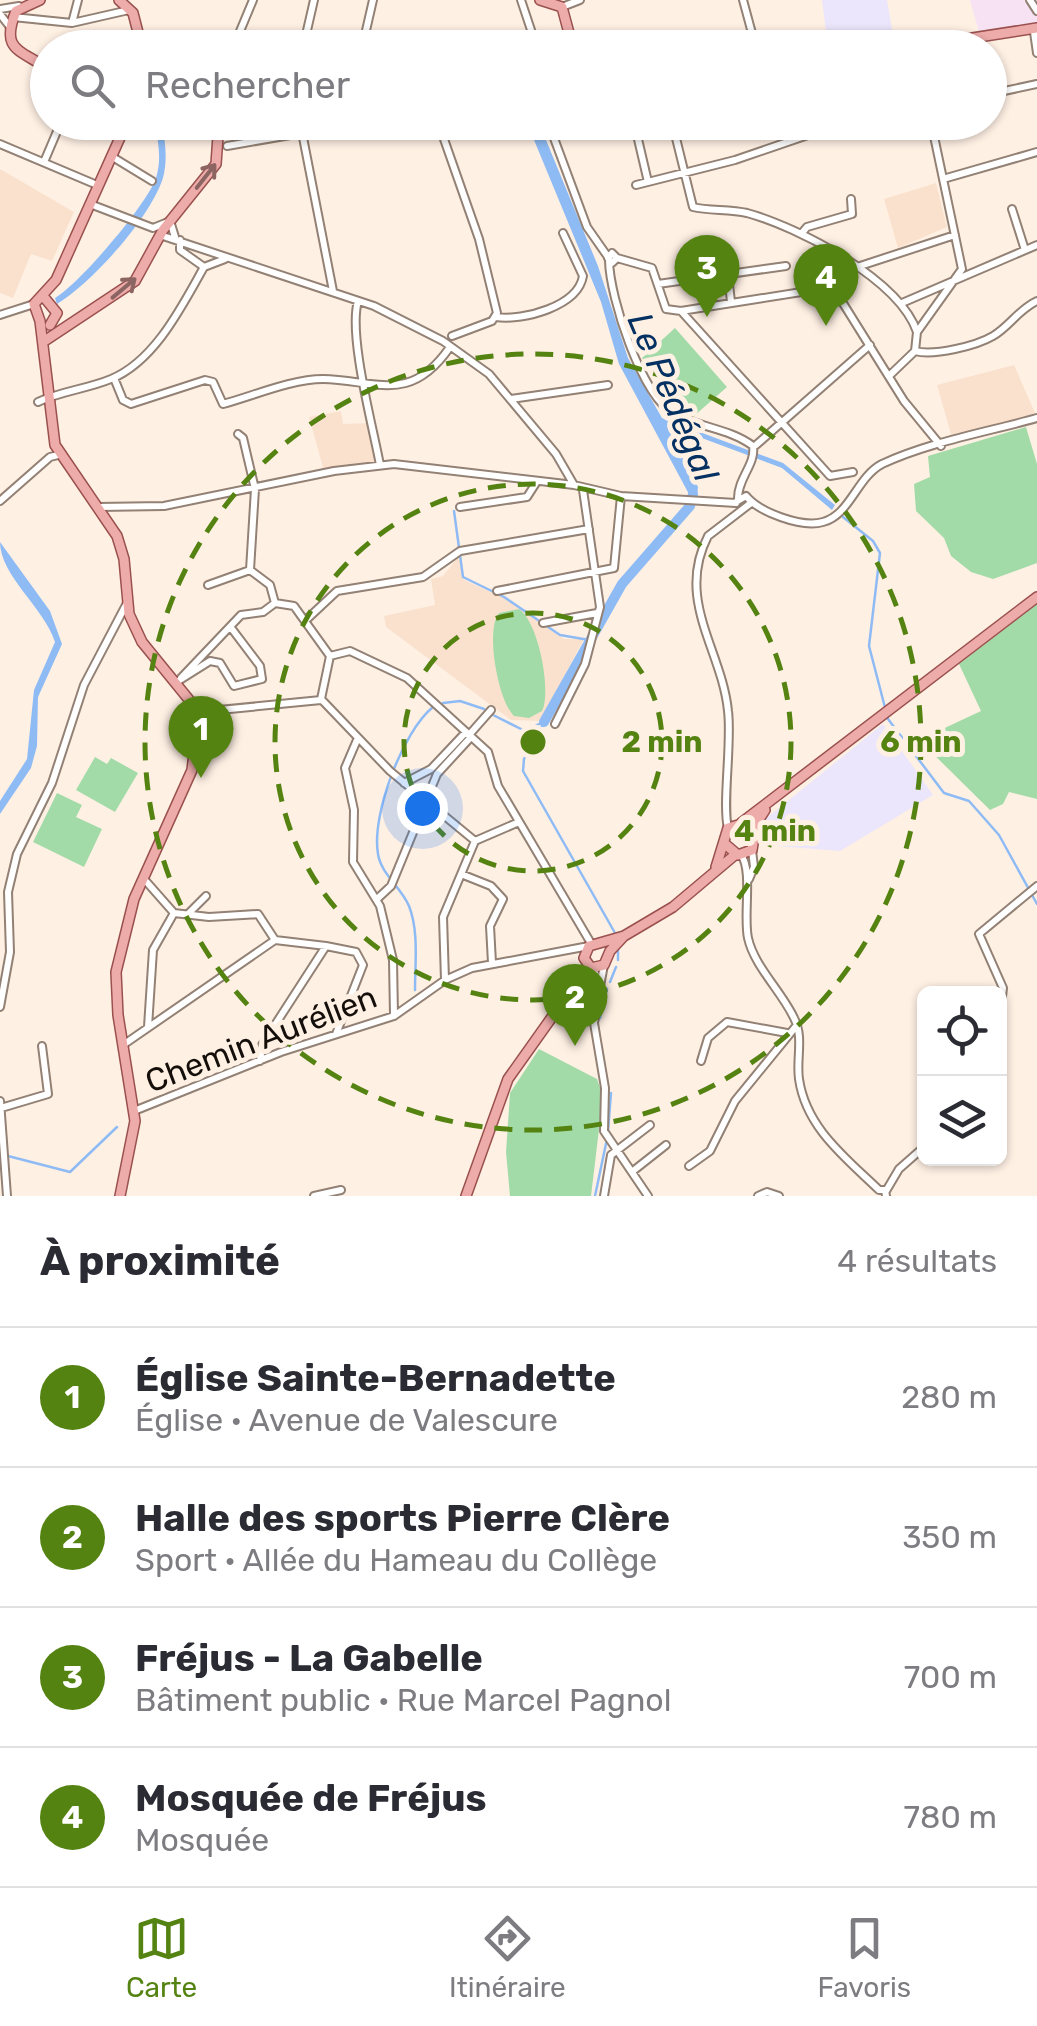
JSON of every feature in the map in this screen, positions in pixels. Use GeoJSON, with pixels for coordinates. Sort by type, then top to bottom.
{"type":"FeatureCollection","features":[{"type":"Feature","properties":{"kind":"main road"},"geometry":{"type":"LineString","coordinates":[[30,57],[12,48],[8,31],[20,6],[40,0]]}},
{"type":"Feature","properties":{"kind":"main road"},"geometry":{"type":"LineString","coordinates":[[118,0],[129,10],[136,30]]}},
{"type":"Feature","properties":{"kind":"main road"},"geometry":{"type":"LineString","coordinates":[[540,0],[562,8],[568,30]]}},
{"type":"Feature","properties":{"kind":"main road"},"geometry":{"type":"LineString","coordinates":[[1007,34],[1036,30]]}},
{"type":"Feature","properties":{"kind":"main road"},"geometry":{"type":"LineString","coordinates":[[1007,35],[1036,30]]}},
{"type":"Feature","properties":{"kind":"main road"},"geometry":{"type":"LineString","coordinates":[[43,354],[48,323],[34,304],[56,280],[117,140]]}},
{"type":"Feature","properties":{"kind":"main road"},"geometry":{"type":"LineString","coordinates":[[46,340],[130,287],[170,220],[216,164],[217,140]]}},
{"type":"Feature","properties":{"kind":"main road"},"geometry":{"type":"LineString","coordinates":[[42,296],[55,308],[43,354],[42,400],[55,445],[121,546],[127,603],[149,654],[178,681],[199,712],[192,770],[125,926],[116,972],[134,1111],[120,1196]]}},
{"type":"Feature","properties":{"kind":"main road"},"geometry":{"type":"LineString","coordinates":[[715,869],[735,825],[1037,597]]}},
{"type":"Feature","properties":{"kind":"main road"},"geometry":{"type":"LineString","coordinates":[[466,1196],[508,1079],[594,957],[692,894],[715,869],[752,850],[754,831],[765,810],[816,764]]}},
{"type":"Feature","properties":{"kind":"main road"},"geometry":{"type":"LineString","coordinates":[[735,825],[754,831]]}},
{"type":"Feature","properties":{"kind":"main road"},"geometry":{"type":"LineString","coordinates":[[725,844],[738,854]]}},
{"type":"Feature","properties":{"kind":"street"},"geometry":{"type":"LineString","coordinates":[[72,23],[78,0]]}},
{"type":"Feature","properties":{"kind":"street"},"geometry":{"type":"LineString","coordinates":[[240,30],[253,0]]}},
{"type":"Feature","properties":{"kind":"street"},"geometry":{"type":"LineString","coordinates":[[308,30],[314,0]]}},
{"type":"Feature","properties":{"kind":"street"},"geometry":{"type":"LineString","coordinates":[[366,30],[373,0]]}},
{"type":"Feature","properties":{"kind":"street"},"geometry":{"type":"LineString","coordinates":[[520,0],[531,30]]}},
{"type":"Feature","properties":{"kind":"street"},"geometry":{"type":"LineString","coordinates":[[562,8],[580,0]]}},
{"type":"Feature","properties":{"kind":"street"},"geometry":{"type":"LineString","coordinates":[[743,0],[751,30]]}},
{"type":"Feature","properties":{"kind":"street"},"geometry":{"type":"LineString","coordinates":[[1030,0],[1037,12]]}},
{"type":"Feature","properties":{"kind":"street"},"geometry":{"type":"LineString","coordinates":[[20,6],[2,8],[8,31],[72,23],[129,10]]}},
{"type":"Feature","properties":{"kind":"street"},"geometry":{"type":"LineString","coordinates":[[1036,30],[1037,53]]}},
{"type":"Feature","properties":{"kind":"street"},"geometry":{"type":"LineString","coordinates":[[1007,90],[1037,84]]}},
{"type":"Feature","properties":{"kind":"street"},"geometry":{"type":"LineString","coordinates":[[44,162],[53,140]]}},
{"type":"Feature","properties":{"kind":"street"},"geometry":{"type":"LineString","coordinates":[[227,146],[262,140]]}},
{"type":"Feature","properties":{"kind":"street"},"geometry":{"type":"LineString","coordinates":[[303,140],[333,292]]}},
{"type":"Feature","properties":{"kind":"street"},"geometry":{"type":"LineString","coordinates":[[445,140],[479,240],[496,317]]}},
{"type":"Feature","properties":{"kind":"street"},"geometry":{"type":"LineString","coordinates":[[555,140],[587,227],[612,258],[649,266],[663,307],[681,311],[814,290],[831,294],[848,308],[889,376],[941,446]]}},
{"type":"Feature","properties":{"kind":"street"},"geometry":{"type":"LineString","coordinates":[[555,140],[593,233],[612,258],[633,355],[662,404],[677,415],[756,448]]}},
{"type":"Feature","properties":{"kind":"street"},"geometry":{"type":"LineString","coordinates":[[638,140],[648,182]]}},
{"type":"Feature","properties":{"kind":"street"},"geometry":{"type":"LineString","coordinates":[[677,140],[693,206],[748,214],[800,234],[856,268],[902,303],[917,332]]}},
{"type":"Feature","properties":{"kind":"street"},"geometry":{"type":"LineString","coordinates":[[636,185],[790,140]]}},
{"type":"Feature","properties":{"kind":"street"},"geometry":{"type":"LineString","coordinates":[[889,376],[915,351],[917,332],[962,268],[935,140]]}},
{"type":"Feature","properties":{"kind":"street"},"geometry":{"type":"LineString","coordinates":[[0,144],[97,185]]}},
{"type":"Feature","properties":{"kind":"street"},"geometry":{"type":"LineString","coordinates":[[943,179],[1037,152]]}},
{"type":"Feature","properties":{"kind":"street"},"geometry":{"type":"LineString","coordinates":[[110,156],[152,181]]}},
{"type":"Feature","properties":{"kind":"street"},"geometry":{"type":"LineString","coordinates":[[800,234],[807,227],[852,214],[851,199]]}},
{"type":"Feature","properties":{"kind":"street"},"geometry":{"type":"LineString","coordinates":[[89,204],[153,228],[170,220],[184,256],[204,268]]}},
{"type":"Feature","properties":{"kind":"street"},"geometry":{"type":"LineString","coordinates":[[1012,209],[1025,250]]}},
{"type":"Feature","properties":{"kind":"street"},"geometry":{"type":"LineString","coordinates":[[114,378],[123,400],[132,404],[205,380],[213,382],[223,404],[319,379],[381,389],[401,383],[424,373],[449,341],[496,317],[566,302],[576,294],[583,276],[563,233]]}},
{"type":"Feature","properties":{"kind":"street"},"geometry":{"type":"LineString","coordinates":[[856,268],[955,235]]}},
{"type":"Feature","properties":{"kind":"street"},"geometry":{"type":"LineString","coordinates":[[160,236],[358,301],[449,341],[511,399],[567,470],[574,485]]}},
{"type":"Feature","properties":{"kind":"street"},"geometry":{"type":"LineString","coordinates":[[902,303],[1037,245]]}},
{"type":"Feature","properties":{"kind":"street"},"geometry":{"type":"LineString","coordinates":[[42,400],[114,378],[138,362],[174,317],[204,268],[226,258]]}},
{"type":"Feature","properties":{"kind":"street"},"geometry":{"type":"LineString","coordinates":[[658,284],[786,266]]}},
{"type":"Feature","properties":{"kind":"street"},"geometry":{"type":"LineString","coordinates":[[728,275],[732,302]]}},
{"type":"Feature","properties":{"kind":"street"},"geometry":{"type":"LineString","coordinates":[[358,301],[365,386],[380,465]]}},
{"type":"Feature","properties":{"kind":"street"},"geometry":{"type":"LineString","coordinates":[[915,351],[933,352],[993,336],[1017,311],[1037,301]]}},
{"type":"Feature","properties":{"kind":"street"},"geometry":{"type":"LineString","coordinates":[[0,316],[34,304]]}},
{"type":"Feature","properties":{"kind":"street"},"geometry":{"type":"LineString","coordinates":[[681,311],[830,476],[853,472]]}},
{"type":"Feature","properties":{"kind":"street"},"geometry":{"type":"LineString","coordinates":[[48,323],[70,325]]}},
{"type":"Feature","properties":{"kind":"street"},"geometry":{"type":"LineString","coordinates":[[735,825],[728,807],[728,708],[701,627],[697,593],[704,543],[711,531],[742,502],[743,483],[756,448],[870,346]]}},
{"type":"Feature","properties":{"kind":"street"},"geometry":{"type":"LineString","coordinates":[[511,399],[608,386]]}},
{"type":"Feature","properties":{"kind":"street"},"geometry":{"type":"LineString","coordinates":[[98,507],[164,506],[380,465],[439,468],[556,486],[574,485],[621,496],[742,502],[796,521],[821,523],[836,516],[882,465],[1037,418]]}},
{"type":"Feature","properties":{"kind":"street"},"geometry":{"type":"LineString","coordinates":[[238,434],[243,438],[255,488],[250,570]]}},
{"type":"Feature","properties":{"kind":"street"},"geometry":{"type":"LineString","coordinates":[[0,501],[55,445]]}},
{"type":"Feature","properties":{"kind":"street"},"geometry":{"type":"LineString","coordinates":[[556,486],[567,470]]}},
{"type":"Feature","properties":{"kind":"street"},"geometry":{"type":"LineString","coordinates":[[460,507],[527,498],[536,483]]}},
{"type":"Feature","properties":{"kind":"street"},"geometry":{"type":"LineString","coordinates":[[555,724],[593,640],[598,613],[583,490]]}},
{"type":"Feature","properties":{"kind":"street"},"geometry":{"type":"LineString","coordinates":[[497,591],[596,573],[617,562],[621,496]]}},
{"type":"Feature","properties":{"kind":"street"},"geometry":{"type":"LineString","coordinates":[[306,620],[331,594],[428,576],[460,551],[589,530]]}},
{"type":"Feature","properties":{"kind":"street"},"geometry":{"type":"LineString","coordinates":[[208,585],[250,570]]}},
{"type":"Feature","properties":{"kind":"street"},"geometry":{"type":"LineString","coordinates":[[250,570],[270,585],[275,603]]}},
{"type":"Feature","properties":{"kind":"street"},"geometry":{"type":"LineString","coordinates":[[0,1007],[10,952],[8,892],[17,854],[52,783],[84,685],[127,603]]}},
{"type":"Feature","properties":{"kind":"street"},"geometry":{"type":"LineString","coordinates":[[178,681],[209,644],[232,628],[241,616],[263,612],[275,603],[294,606],[330,656],[332,665],[322,700]]}},
{"type":"Feature","properties":{"kind":"street"},"geometry":{"type":"LineString","coordinates":[[543,622],[598,613]]}},
{"type":"Feature","properties":{"kind":"street"},"geometry":{"type":"LineString","coordinates":[[178,681],[210,661],[220,663],[234,686],[262,679],[260,666],[232,628]]}},
{"type":"Feature","properties":{"kind":"street"},"geometry":{"type":"LineString","coordinates":[[330,656],[350,651],[407,678],[488,752],[498,786],[594,957],[600,986],[594,1023],[604,1088],[604,1131],[648,1196]]}},
{"type":"Feature","properties":{"kind":"street"},"geometry":{"type":"LineString","coordinates":[[199,712],[322,700]]}},
{"type":"Feature","properties":{"kind":"street"},"geometry":{"type":"LineString","coordinates":[[322,700],[390,771],[475,840]]}},
{"type":"Feature","properties":{"kind":"street"},"geometry":{"type":"LineString","coordinates":[[377,898],[391,886],[427,800],[434,772],[491,710]]}},
{"type":"Feature","properties":{"kind":"street"},"geometry":{"type":"LineString","coordinates":[[357,740],[345,768],[354,810],[352,856],[377,898],[393,960],[394,1016]]}},
{"type":"Feature","properties":{"kind":"street"},"geometry":{"type":"LineString","coordinates":[[401,780],[434,772]]}},
{"type":"Feature","properties":{"kind":"street"},"geometry":{"type":"LineString","coordinates":[[445,980],[441,926],[475,840],[519,822]]}},
{"type":"Feature","properties":{"kind":"street"},"geometry":{"type":"LineString","coordinates":[[746,884],[754,867],[752,850]]}},
{"type":"Feature","properties":{"kind":"street"},"geometry":{"type":"LineString","coordinates":[[738,854],[748,866],[749,943],[797,1025],[799,1080],[809,1115],[835,1148],[882,1193],[899,1169],[917,1153]]}},
{"type":"Feature","properties":{"kind":"street"},"geometry":{"type":"LineString","coordinates":[[461,874],[491,886],[502,899],[490,926],[492,963]]}},
{"type":"Feature","properties":{"kind":"street"},"geometry":{"type":"LineString","coordinates":[[144,880],[174,913],[258,914],[275,940]]}},
{"type":"Feature","properties":{"kind":"street"},"geometry":{"type":"LineString","coordinates":[[1001,986],[980,934],[1032,890]]}},
{"type":"Feature","properties":{"kind":"street"},"geometry":{"type":"LineString","coordinates":[[187,916],[206,896]]}},
{"type":"Feature","properties":{"kind":"street"},"geometry":{"type":"LineString","coordinates":[[148,1029],[153,950],[174,913]]}},
{"type":"Feature","properties":{"kind":"street"},"geometry":{"type":"LineString","coordinates":[[123,1045],[275,940],[349,949],[362,965],[336,1034]]}},
{"type":"Feature","properties":{"kind":"street"},"geometry":{"type":"LineString","coordinates":[[260,1061],[262,1045],[326,946]]}},
{"type":"Feature","properties":{"kind":"street","name":"Chemin Aurélien"},"geometry":{"type":"LineString","coordinates":[[134,1111],[260,1061],[394,1016],[445,980],[492,963],[569,949],[594,957]]}},
{"type":"Feature","properties":{"kind":"street"},"geometry":{"type":"LineString","coordinates":[[0,951],[10,952]]}},
{"type":"Feature","properties":{"kind":"street"},"geometry":{"type":"LineString","coordinates":[[701,1062],[708,1038],[727,1022],[787,1033]]}},
{"type":"Feature","properties":{"kind":"street"},"geometry":{"type":"LineString","coordinates":[[689,1166],[710,1151],[734,1101],[797,1025]]}},
{"type":"Feature","properties":{"kind":"street"},"geometry":{"type":"LineString","coordinates":[[7,1196],[0,1104],[48,1094],[42,1046]]}},
{"type":"Feature","properties":{"kind":"street"},"geometry":{"type":"LineString","coordinates":[[604,1196],[614,1147],[650,1125]]}},
{"type":"Feature","properties":{"kind":"street"},"geometry":{"type":"LineString","coordinates":[[632,1171],[666,1145]]}},
{"type":"Feature","properties":{"kind":"street"},"geometry":{"type":"LineString","coordinates":[[314,1196],[340,1190]]}},
{"type":"Feature","properties":{"kind":"street"},"geometry":{"type":"LineString","coordinates":[[758,1196],[766,1192],[778,1196]]}},
{"type":"Feature","properties":{"kind":"shaded area"},"geometry":{"type":"Polygon","coordinates":[[[822,0],[887,0],[892,30],[826,30],[822,0]]]}},
{"type":"Feature","properties":{"kind":"shaded area"},"geometry":{"type":"Polygon","coordinates":[[[970,0],[1037,0],[1037,24],[978,30],[970,0]]]}},
{"type":"Feature","properties":{"kind":"shaded area"},"geometry":{"type":"Polygon","coordinates":[[[0,169],[74,212],[52,261],[31,254],[13,298],[0,293],[0,169]]]}},
{"type":"Feature","properties":{"kind":"shaded area"},"geometry":{"type":"Polygon","coordinates":[[[936,183],[947,227],[898,248],[884,199],[936,183]]]}},
{"type":"Feature","properties":{"kind":"shaded area"},"geometry":{"type":"Polygon","coordinates":[[[1014,365],[1035,413],[952,438],[937,385],[1014,365]]]}},
{"type":"Feature","properties":{"kind":"shaded area"},"geometry":{"type":"Polygon","coordinates":[[[341,411],[343,424],[370,423],[378,461],[324,471],[309,417],[341,411]]]}},
{"type":"Feature","properties":{"kind":"shaded area"},"geometry":{"type":"Polygon","coordinates":[[[459,556],[464,580],[502,597],[564,639],[584,639],[540,721],[511,720],[386,627],[384,616],[435,605],[431,579],[443,576],[459,556]]]}},
{"type":"Feature","properties":{"kind":"shaded area"},"geometry":{"type":"Polygon","coordinates":[[[883,724],[933,795],[840,851],[764,845],[764,820],[883,724]]]}},
{"type":"Feature","properties":{"kind":"green space"},"geometry":{"type":"Polygon","coordinates":[[[675,328],[727,387],[694,416],[642,358],[675,328]]]}},
{"type":"Feature","properties":{"kind":"green space"},"geometry":{"type":"Polygon","coordinates":[[[1026,427],[1037,464],[1037,563],[993,579],[971,572],[951,556],[944,538],[916,511],[914,484],[930,477],[928,456],[1026,427]]]}},
{"type":"Feature","properties":{"kind":"green space"},"geometry":{"type":"Polygon","coordinates":[[[1037,604],[1037,799],[1009,792],[1003,804],[990,810],[919,740],[981,711],[959,664],[1037,604]]]}},
{"type":"Feature","properties":{"kind":"green space"},"geometry":{"type":"Polygon","coordinates":[[[519,609],[532,627],[544,673],[542,711],[529,718],[514,716],[508,708],[493,649],[499,613],[519,609]]]}},
{"type":"Feature","properties":{"kind":"green space"},"geometry":{"type":"Polygon","coordinates":[[[95,757],[107,764],[111,758],[138,773],[115,812],[76,790],[95,757]]]}},
{"type":"Feature","properties":{"kind":"green space"},"geometry":{"type":"Polygon","coordinates":[[[57,793],[82,805],[76,817],[102,829],[84,867],[33,842],[57,793]]]}},
{"type":"Feature","properties":{"kind":"green space"},"geometry":{"type":"Polygon","coordinates":[[[539,1049],[597,1079],[603,1096],[591,1196],[510,1196],[506,1152],[510,1093],[539,1049]]]}},
{"type":"Feature","properties":{"kind":"water"},"geometry":{"type":"Polygon","coordinates":[[[158,140],[165,140],[163,178],[146,211],[119,248],[87,281],[57,304],[55,298],[95,261],[150,191],[156,178],[158,140]]]}},
{"type":"Feature","properties":{"kind":"water"},"geometry":{"type":"Polygon","coordinates":[[[534,140],[546,140],[598,266],[628,358],[662,418],[783,463],[835,505],[832,510],[782,468],[667,425],[698,487],[697,496],[690,496],[619,364],[601,302],[534,140]]]}},
{"type":"Feature","properties":{"kind":"water"},"geometry":{"type":"Polygon","coordinates":[[[0,542],[50,611],[62,644],[38,697],[37,746],[31,768],[0,814],[0,801],[27,759],[34,690],[55,642],[42,616],[7,567],[0,542]]]}},
{"type":"Feature","properties":{"kind":"waterway","name":"Le Pédégal"},"geometry":{"type":"LineString","coordinates":[[544,722],[622,584],[690,506],[693,494]]}},
{"type":"Feature","properties":{"kind":"waterway"},"geometry":{"type":"LineString","coordinates":[[454,511],[463,577],[504,597],[560,635],[589,640]]}},
{"type":"Feature","properties":{"kind":"waterway"},"geometry":{"type":"LineString","coordinates":[[843,517],[873,541],[880,553],[869,646],[888,719],[944,793],[969,801],[999,835],[1037,904]]}},
{"type":"Feature","properties":{"kind":"waterway"},"geometry":{"type":"LineString","coordinates":[[443,703],[460,701],[484,709]]}},
{"type":"Feature","properties":{"kind":"waterway"},"geometry":{"type":"LineString","coordinates":[[415,990],[412,916],[380,861],[377,837],[384,797],[401,754],[433,707]]}},
{"type":"Feature","properties":{"kind":"waterway"},"geometry":{"type":"LineString","coordinates":[[493,715],[525,731],[543,722]]}},
{"type":"Feature","properties":{"kind":"waterway","name":"Le Pédégal"},"geometry":{"type":"LineString","coordinates":[[544,722],[524,759],[523,771],[615,933]]}},
{"type":"Feature","properties":{"kind":"waterway","name":"Le Pédégal"},"geometry":{"type":"LineString","coordinates":[[618,948],[618,960]]}},
{"type":"Feature","properties":{"kind":"waterway","name":"Le Pédégal"},"geometry":{"type":"LineString","coordinates":[[610,982],[616,967]]}},
{"type":"Feature","properties":{"kind":"waterway","name":"Le Pédégal"},"geometry":{"type":"LineString","coordinates":[[600,1018],[607,989]]}},
{"type":"Feature","properties":{"kind":"waterway","name":"Le Pédégal"},"geometry":{"type":"LineString","coordinates":[[608,1131],[611,1093]]}},
{"type":"Feature","properties":{"kind":"waterway"},"geometry":{"type":"LineString","coordinates":[[8,1156],[70,1172],[117,1127]]}},
{"type":"Feature","properties":{"kind":"waterway","name":"Le Pédégal"},"geometry":{"type":"LineString","coordinates":[[595,1196],[607,1139]]}},
{"type":"Feature","properties":{"kind":"place","name":"Fréjus - La Gabelle"},"geometry":{"type":"Point","coordinates":[707,317]}},
{"type":"Feature","properties":{"kind":"place","name":"Mosquée de Fréjus"},"geometry":{"type":"Point","coordinates":[826,326]}},
{"type":"Feature","properties":{"kind":"place","name":"Église Sainte-Bernadette"},"geometry":{"type":"Point","coordinates":[201,778]}},
{"type":"Feature","properties":{"kind":"place","name":"Halle des sports Pierre Clère"},"geometry":{"type":"Point","coordinates":[575,1046]}}]}
